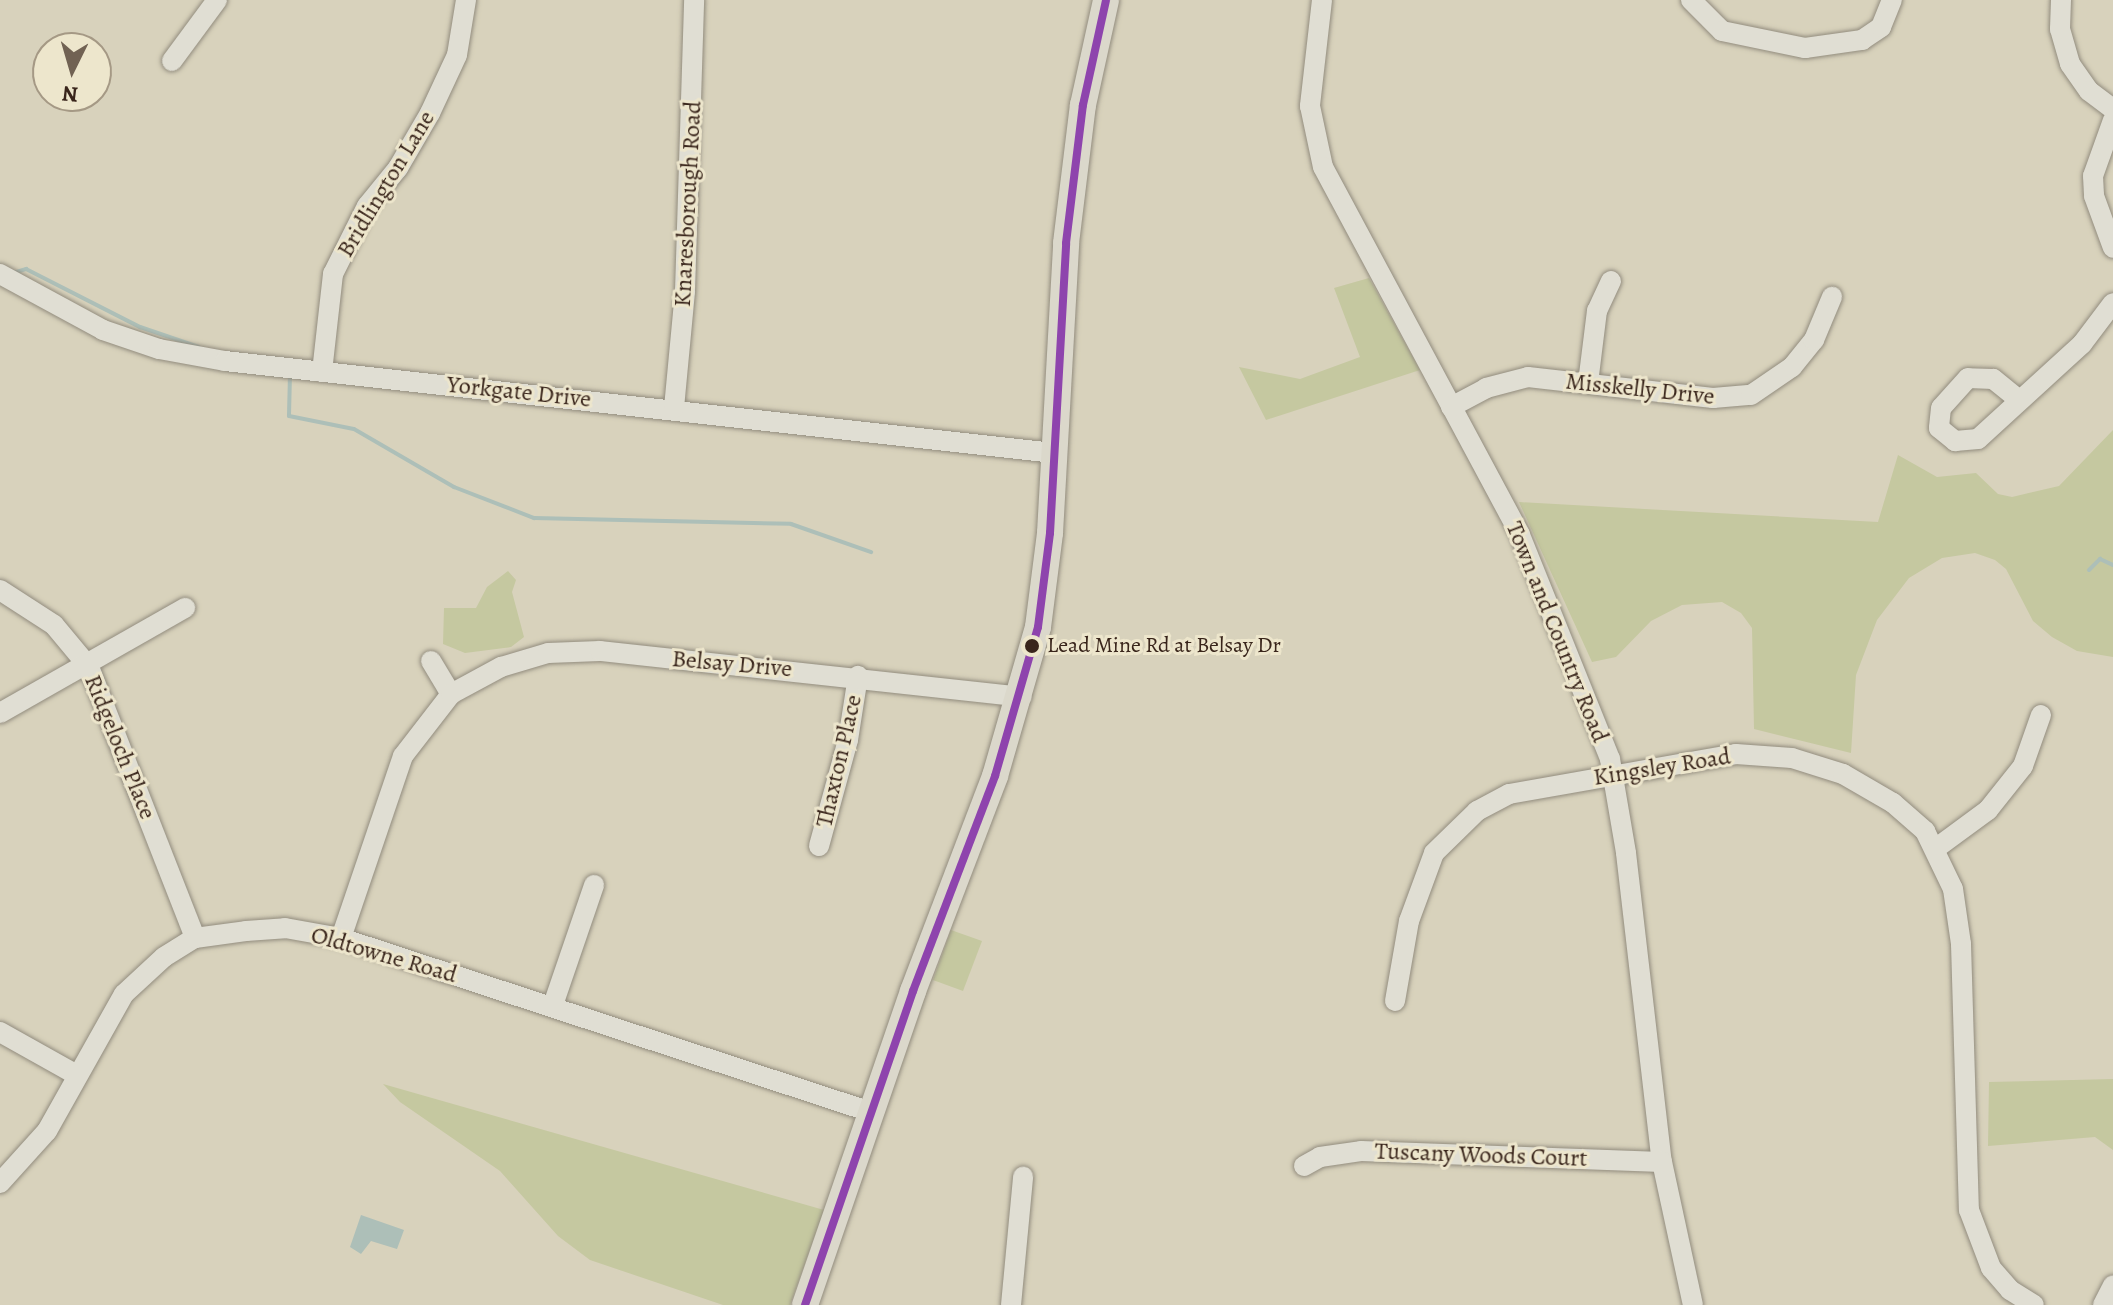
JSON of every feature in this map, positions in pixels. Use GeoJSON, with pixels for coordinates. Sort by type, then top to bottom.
{"type":"FeatureCollection","features":[{"type":"Feature","properties":{"kind":"main road"},"geometry":{"type":"LineString","coordinates":[[805,1305],[871,1112],[1021,697],[1047,580],[1066,243],[1083,105],[1106,0]]}},
{"type":"Feature","properties":{"kind":"street"},"geometry":{"type":"LineString","coordinates":[[172,61],[217,0]]}},
{"type":"Feature","properties":{"kind":"street","name":"Bridlington Lane"},"geometry":{"type":"LineString","coordinates":[[322,372],[333,274],[367,206],[398,168],[430,113],[457,55],[466,0]]}},
{"type":"Feature","properties":{"kind":"street","name":"Knaresborough Road"},"geometry":{"type":"LineString","coordinates":[[674,408],[686,276],[694,0]]}},
{"type":"Feature","properties":{"kind":"street","name":"Town and Country Road"},"geometry":{"type":"LineString","coordinates":[[1322,0],[1310,106],[1320,159],[1520,535],[1577,670],[1614,775],[1662,1162],[1693,1305]]}},
{"type":"Feature","properties":{"kind":"street"},"geometry":{"type":"LineString","coordinates":[[1691,0],[1722,31],[1805,48],[1862,40],[1881,27],[1892,0]]}},
{"type":"Feature","properties":{"kind":"street"},"geometry":{"type":"LineString","coordinates":[[2061,0],[2060,29],[2070,64],[2089,91],[2113,109]]}},
{"type":"Feature","properties":{"kind":"street"},"geometry":{"type":"LineString","coordinates":[[2113,120],[2093,176],[2096,204],[2113,248]]}},
{"type":"Feature","properties":{"kind":"street","name":"Yorkgate Drive"},"geometry":{"type":"LineString","coordinates":[[0,274],[103,330],[159,349],[322,372],[674,408],[1054,453]]}},
{"type":"Feature","properties":{"kind":"street"},"geometry":{"type":"LineString","coordinates":[[1588,383],[1597,311],[1611,281]]}},
{"type":"Feature","properties":{"kind":"street","name":"Misskelly Drive"},"geometry":{"type":"LineString","coordinates":[[1451,407],[1509,380],[1588,383],[1713,398],[1751,395],[1781,379],[1803,354],[1832,297]]}},
{"type":"Feature","properties":{"kind":"street"},"geometry":{"type":"LineString","coordinates":[[2018,399],[2082,344],[2113,303]]}},
{"type":"Feature","properties":{"kind":"street","name":"Ridgeloch Place"},"geometry":{"type":"LineString","coordinates":[[0,590],[54,625],[89,667],[195,938]]}},
{"type":"Feature","properties":{"kind":"street"},"geometry":{"type":"LineString","coordinates":[[0,713],[89,667],[185,608]]}},
{"type":"Feature","properties":{"kind":"street","name":"Belsay Drive"},"geometry":{"type":"LineString","coordinates":[[341,938],[403,756],[451,694],[501,667],[548,653],[600,651],[858,676],[1021,697]]}},
{"type":"Feature","properties":{"kind":"street"},"geometry":{"type":"LineString","coordinates":[[431,661],[451,694]]}},
{"type":"Feature","properties":{"kind":"street","name":"Thaxton Place"},"geometry":{"type":"LineString","coordinates":[[819,846],[848,740],[858,676]]}},
{"type":"Feature","properties":{"kind":"street"},"geometry":{"type":"LineString","coordinates":[[1935,849],[1988,810],[2023,766],[2041,715]]}},
{"type":"Feature","properties":{"kind":"street","name":"Kingsley Road"},"geometry":{"type":"LineString","coordinates":[[1395,1001],[1420,881],[1434,853],[1454,831],[1509,794],[1736,754],[1792,758],[1843,774],[1893,803],[1925,831],[1953,889],[1961,944],[1969,1210],[1991,1268],[2010,1290],[2034,1305]]}},
{"type":"Feature","properties":{"kind":"street"},"geometry":{"type":"LineString","coordinates":[[553,1005],[594,885]]}},
{"type":"Feature","properties":{"kind":"street","name":"Oldtowne Road"},"geometry":{"type":"LineString","coordinates":[[0,1183],[47,1131],[124,994],[164,957],[195,938],[285,928],[341,938],[553,1005],[871,1112]]}},
{"type":"Feature","properties":{"kind":"street"},"geometry":{"type":"LineString","coordinates":[[0,1032],[77,1075]]}},
{"type":"Feature","properties":{"kind":"street","name":"Tuscany Woods Court"},"geometry":{"type":"LineString","coordinates":[[1304,1166],[1320,1157],[1361,1151],[1662,1162]]}},
{"type":"Feature","properties":{"kind":"street"},"geometry":{"type":"LineString","coordinates":[[1011,1305],[1023,1177]]}},
{"type":"Feature","properties":{"kind":"street"},"geometry":{"type":"LineString","coordinates":[[2103,1305],[2113,1285]]}},
{"type":"Feature","properties":{"kind":"green space"},"geometry":{"type":"Polygon","coordinates":[[[1369,278],[1420,370],[1266,420],[1239,367],[1300,379],[1360,357],[1334,288],[1369,278]]]}},
{"type":"Feature","properties":{"kind":"green space"},"geometry":{"type":"Polygon","coordinates":[[[2113,430],[2113,657],[2077,651],[2052,637],[2033,621],[2006,569],[1995,560],[1975,553],[1942,558],[1909,578],[1877,620],[1856,675],[1851,753],[1754,729],[1752,628],[1741,613],[1722,602],[1682,605],[1651,621],[1616,657],[1592,662],[1519,502],[1878,522],[1898,455],[1937,477],[1976,473],[1998,494],[2012,497],[2059,486],[2113,430]]]}},
{"type":"Feature","properties":{"kind":"green space"},"geometry":{"type":"Polygon","coordinates":[[[508,571],[516,580],[512,592],[524,637],[511,647],[465,653],[443,644],[444,608],[476,608],[487,587],[508,571]]]}},
{"type":"Feature","properties":{"kind":"green space"},"geometry":{"type":"Polygon","coordinates":[[[951,930],[982,941],[963,991],[933,980],[951,930]]]}},
{"type":"Feature","properties":{"kind":"green space"},"geometry":{"type":"Polygon","coordinates":[[[2113,1079],[2113,1150],[2095,1137],[1988,1146],[1989,1082],[2113,1079]]]}},
{"type":"Feature","properties":{"kind":"green space"},"geometry":{"type":"Polygon","coordinates":[[[383,1084],[824,1210],[790,1305],[723,1305],[590,1260],[558,1236],[500,1171],[400,1102],[383,1084]]]}},
{"type":"Feature","properties":{"kind":"shaded area"},"geometry":{"type":"Polygon","coordinates":[[[361,1215],[404,1230],[397,1249],[371,1241],[361,1254],[350,1247],[361,1215]]]}},
{"type":"Feature","properties":{"kind":"waterway"},"geometry":{"type":"LineString","coordinates":[[13,273],[26,269],[140,327],[199,347]]}},
{"type":"Feature","properties":{"kind":"waterway"},"geometry":{"type":"LineString","coordinates":[[290,374],[289,416],[354,429],[454,487],[534,518],[791,524],[871,552]]}},
{"type":"Feature","properties":{"kind":"waterway"},"geometry":{"type":"LineString","coordinates":[[2089,570],[2100,559],[2113,565]]}},
{"type":"Feature","properties":{"kind":"transit line"},"geometry":{"type":"LineString","coordinates":[[805,1305],[913,991],[995,776],[1038,627],[1050,533],[1066,243],[1083,105],[1106,0]]}},
{"type":"Feature","properties":{"kind":"place","name":"Lead Mine Rd at Belsay Dr"},"geometry":{"type":"Point","coordinates":[1032,646]}}]}
